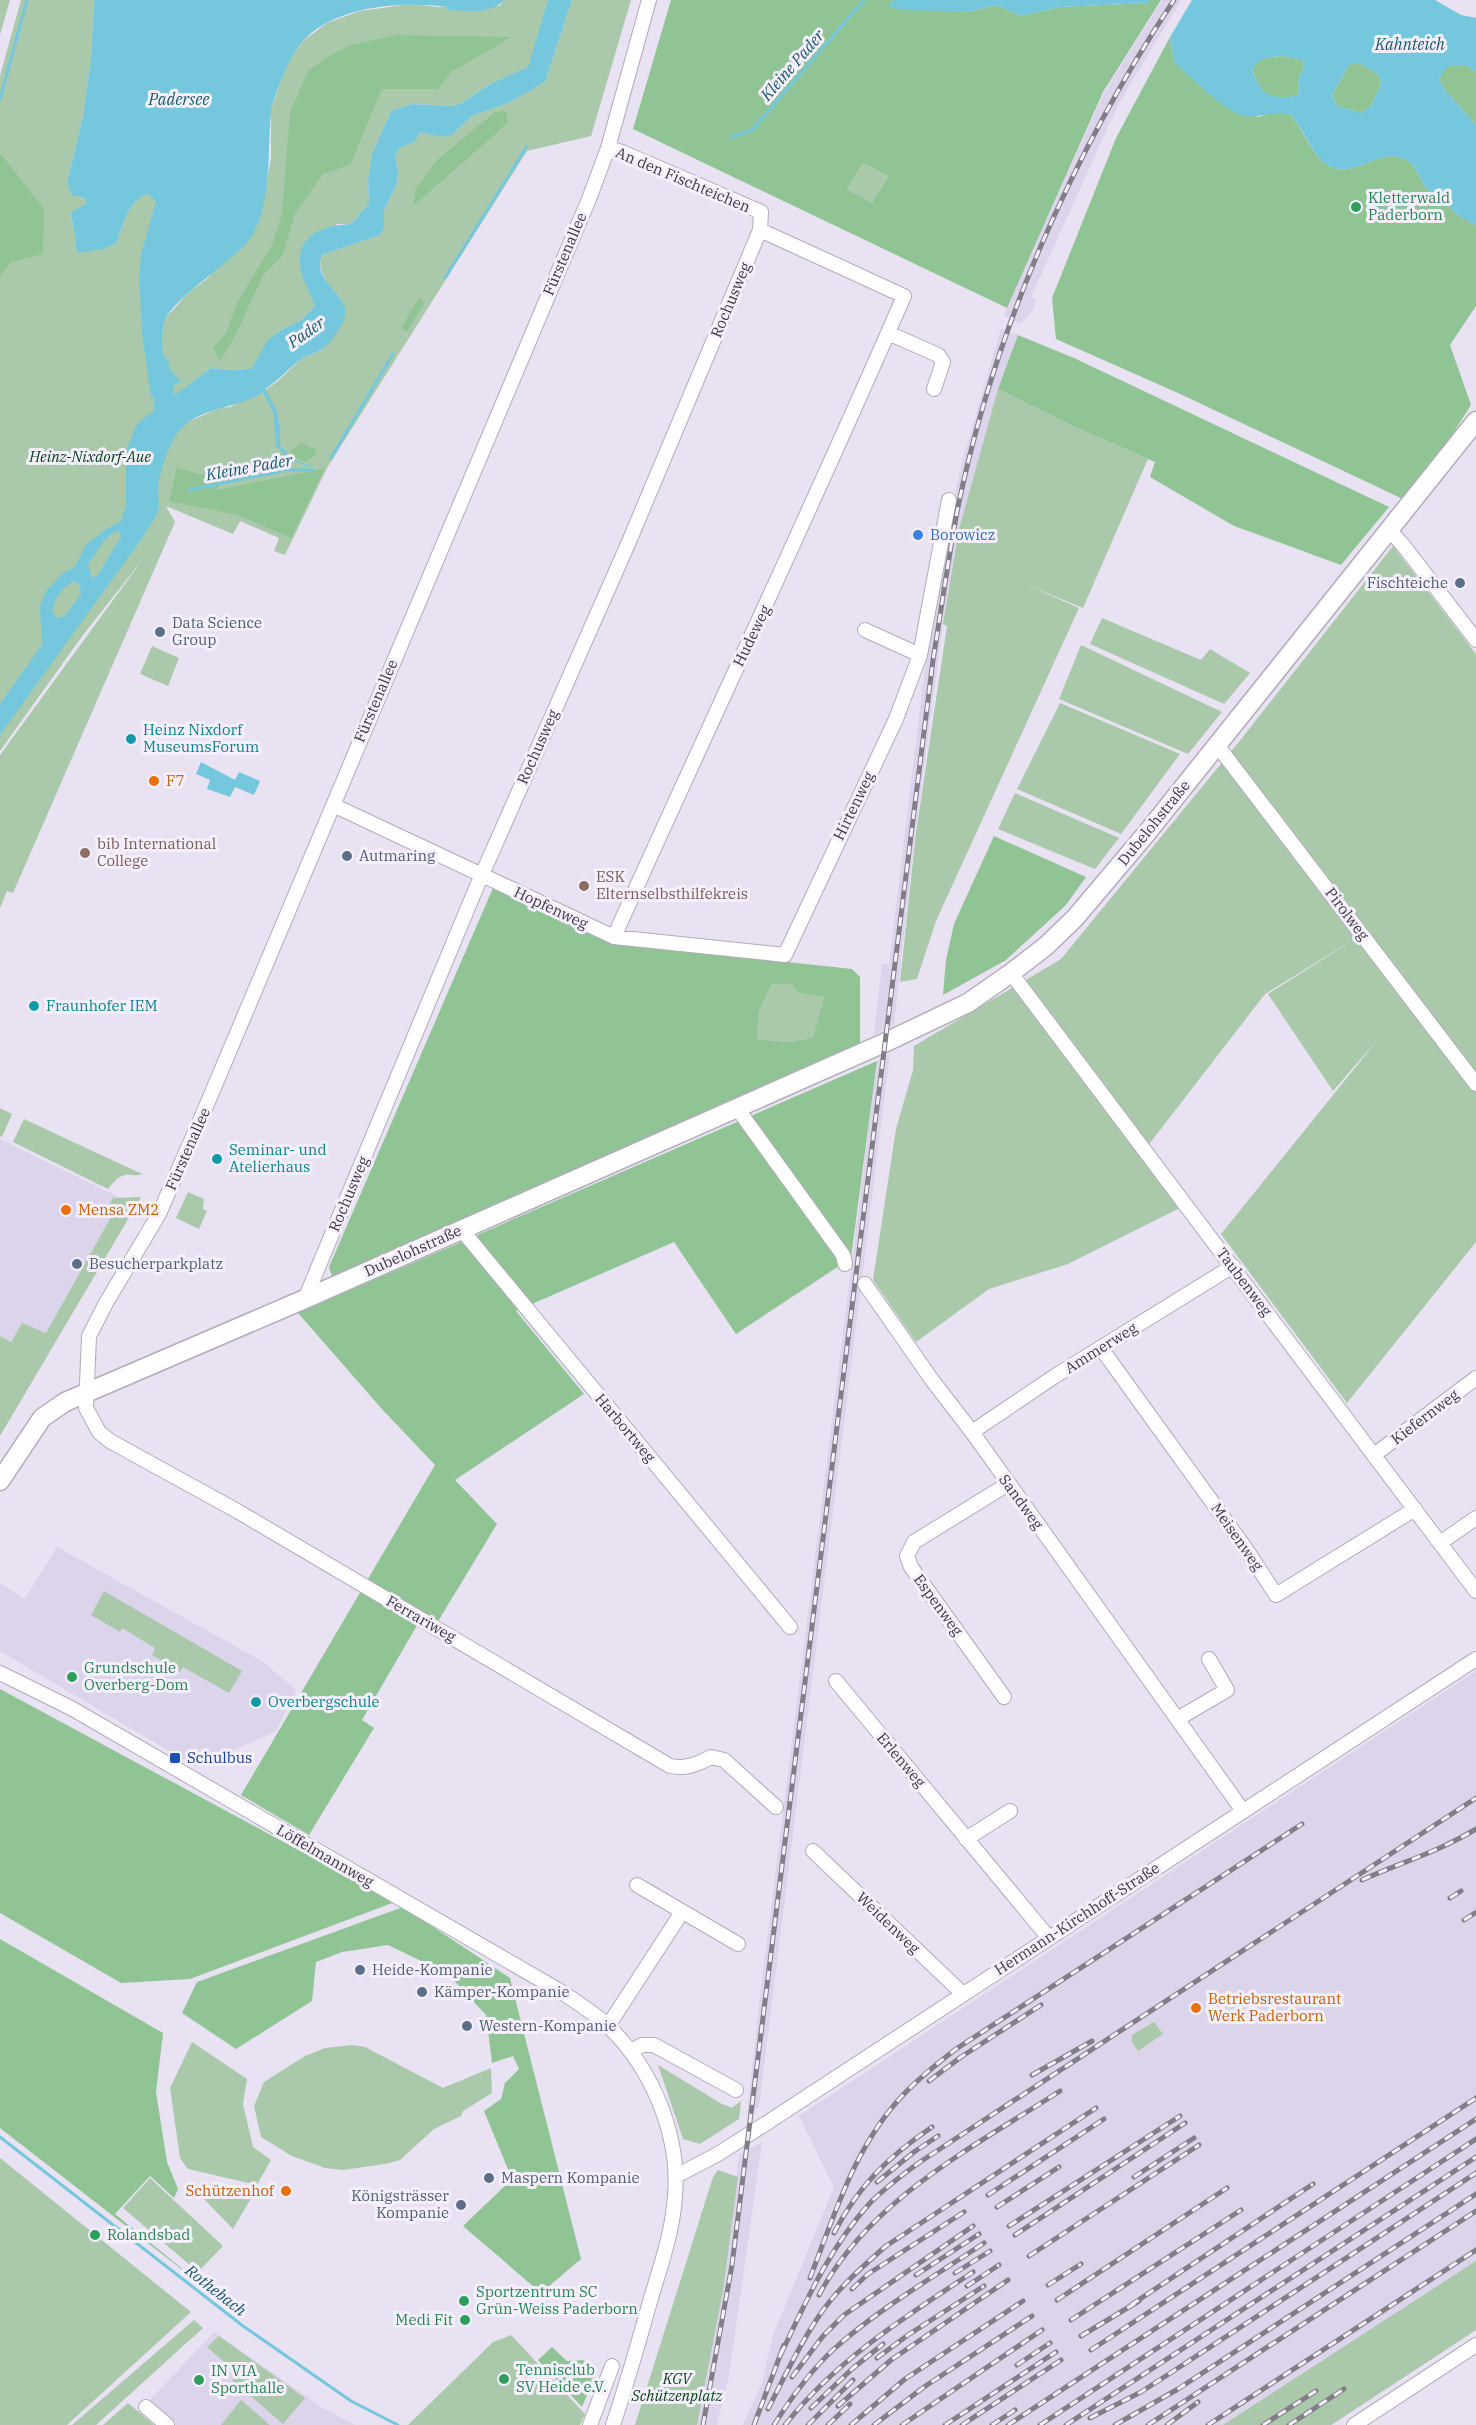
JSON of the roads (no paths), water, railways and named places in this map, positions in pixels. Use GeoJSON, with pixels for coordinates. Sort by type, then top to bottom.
{"type":"FeatureCollection","features":[{"type":"Feature","properties":{"kind":"main road","name":"Dubelohstraße"},"geometry":{"type":"LineString","coordinates":[[0,1481],[42,1418],[65,1402],[326,1290],[932,1021],[968,1003],[1011,974],[1046,946],[1075,918],[1146,834],[1476,421]]}},
{"type":"Feature","properties":{"kind":"street","name":"Fürstenallee"},"geometry":{"type":"LineString","coordinates":[[87,1392],[89,1336],[159,1214],[333,805],[608,148],[649,0]]}},
{"type":"Feature","properties":{"kind":"street","name":"An den Fischteichen"},"geometry":{"type":"LineString","coordinates":[[608,148],[761,212],[760,230],[904,296]]}},
{"type":"Feature","properties":{"kind":"street","name":"Rochusweg"},"geometry":{"type":"LineString","coordinates":[[305,1299],[482,875],[629,541],[760,230]]}},
{"type":"Feature","properties":{"kind":"street","name":"Hudeweg"},"geometry":{"type":"LineString","coordinates":[[614,937],[723,695],[768,603],[904,296]]}},
{"type":"Feature","properties":{"kind":"street"},"geometry":{"type":"LineString","coordinates":[[888,333],[938,355],[943,362],[934,389]]}},
{"type":"Feature","properties":{"kind":"street","name":"Hirtenweg"},"geometry":{"type":"LineString","coordinates":[[785,955],[896,719],[920,655],[949,500]]}},
{"type":"Feature","properties":{"kind":"street"},"geometry":{"type":"LineString","coordinates":[[1389,530],[1476,640]]}},
{"type":"Feature","properties":{"kind":"street"},"geometry":{"type":"LineString","coordinates":[[1462,622],[1476,623]]}},
{"type":"Feature","properties":{"kind":"street"},"geometry":{"type":"LineString","coordinates":[[865,630],[920,655]]}},
{"type":"Feature","properties":{"kind":"street","name":"Pirolweg"},"geometry":{"type":"LineString","coordinates":[[1217,745],[1476,1084]]}},
{"type":"Feature","properties":{"kind":"street","name":"Hopfenweg"},"geometry":{"type":"LineString","coordinates":[[333,805],[614,937],[785,955]]}},
{"type":"Feature","properties":{"kind":"street","name":"Taubenweg"},"geometry":{"type":"LineString","coordinates":[[1011,974],[1233,1266],[1476,1592]]}},
{"type":"Feature","properties":{"kind":"street"},"geometry":{"type":"LineString","coordinates":[[737,1108],[843,1255],[845,1264]]}},
{"type":"Feature","properties":{"kind":"street","name":"Harbortweg"},"geometry":{"type":"LineString","coordinates":[[461,1229],[790,1627]]}},
{"type":"Feature","properties":{"kind":"street"},"geometry":{"type":"LineString","coordinates":[[320,1264],[326,1290]]}},
{"type":"Feature","properties":{"kind":"street","name":"Ammerweg"},"geometry":{"type":"LineString","coordinates":[[972,1432],[1233,1266]]}},
{"type":"Feature","properties":{"kind":"street","name":"Sandweg"},"geometry":{"type":"LineString","coordinates":[[865,1284],[1244,1811]]}},
{"type":"Feature","properties":{"kind":"street","name":"Meisenweg"},"geometry":{"type":"LineString","coordinates":[[1101,1348],[1276,1595],[1414,1509]]}},
{"type":"Feature","properties":{"kind":"street","name":"Kiefernweg"},"geometry":{"type":"LineString","coordinates":[[1374,1455],[1476,1378]]}},
{"type":"Feature","properties":{"kind":"street","name":"Ferrariweg"},"geometry":{"type":"LineString","coordinates":[[87,1392],[86,1408],[93,1424],[110,1441],[239,1512],[670,1766],[682,1768],[697,1765],[711,1757],[724,1761],[776,1807]]}},
{"type":"Feature","properties":{"kind":"street","name":"Espenweg"},"geometry":{"type":"LineString","coordinates":[[1004,1697],[911,1567],[907,1556],[914,1542],[1008,1484]]}},
{"type":"Feature","properties":{"kind":"street"},"geometry":{"type":"LineString","coordinates":[[1440,1543],[1476,1518]]}},
{"type":"Feature","properties":{"kind":"street"},"geometry":{"type":"LineString","coordinates":[[1179,1718],[1227,1690],[1209,1659]]}},
{"type":"Feature","properties":{"kind":"street","name":"Hermann-Kirchhoff-Straße"},"geometry":{"type":"LineString","coordinates":[[676,2176],[749,2134],[1476,1659]]}},
{"type":"Feature","properties":{"kind":"street","name":"Löffelmannweg"},"geometry":{"type":"LineString","coordinates":[[3,1676],[71,1708],[522,1968],[560,1991],[608,2026],[631,2051],[650,2083],[661,2110],[671,2144],[676,2176],[674,2206],[658,2277],[613,2425]]}},
{"type":"Feature","properties":{"kind":"street","name":"Erlenweg"},"geometry":{"type":"LineString","coordinates":[[836,1681],[1049,1938]]}},
{"type":"Feature","properties":{"kind":"street"},"geometry":{"type":"LineString","coordinates":[[966,1839],[1010,1811]]}},
{"type":"Feature","properties":{"kind":"street","name":"Weidenweg"},"geometry":{"type":"LineString","coordinates":[[813,1851],[963,1994]]}},
{"type":"Feature","properties":{"kind":"street"},"geometry":{"type":"LineString","coordinates":[[637,1885],[738,1944]]}},
{"type":"Feature","properties":{"kind":"street"},"geometry":{"type":"LineString","coordinates":[[608,2026],[682,1912]]}},
{"type":"Feature","properties":{"kind":"street"},"geometry":{"type":"LineString","coordinates":[[631,2051],[642,2045],[654,2045],[736,2090]]}},
{"type":"Feature","properties":{"kind":"street"},"geometry":{"type":"LineString","coordinates":[[1354,2425],[1476,2345]]}},
{"type":"Feature","properties":{"kind":"street"},"geometry":{"type":"LineString","coordinates":[[590,2425],[612,2367]]}},
{"type":"Feature","properties":{"kind":"street"},"geometry":{"type":"LineString","coordinates":[[146,2407],[167,2425]]}},
{"type":"Feature","properties":{"kind":"water","name":"Padersee"},"geometry":{"type":"Polygon","coordinates":[[[94,0],[505,0],[492,8],[478,11],[448,10],[447,7],[429,5],[370,8],[332,20],[302,42],[286,69],[272,106],[266,193],[258,223],[251,237],[242,247],[169,313],[162,333],[164,364],[181,381],[151,398],[142,333],[139,278],[141,254],[156,202],[148,194],[136,201],[127,214],[117,243],[104,249],[77,253],[71,212],[86,204],[85,198],[72,195],[67,183],[83,116],[91,56],[94,0]]]}},
{"type":"Feature","properties":{"kind":"water","name":"Pader"},"geometry":{"type":"Polygon","coordinates":[[[548,0],[572,0],[545,82],[511,102],[472,116],[453,134],[443,137],[420,132],[416,141],[400,148],[395,156],[398,171],[397,184],[384,210],[384,229],[380,235],[322,255],[320,263],[323,277],[345,307],[346,312],[342,324],[325,347],[300,360],[265,389],[276,409],[280,427],[280,445],[293,458],[311,465],[310,467],[290,460],[276,446],[273,412],[263,392],[245,401],[205,413],[187,423],[176,436],[167,454],[159,482],[159,508],[152,523],[0,735],[0,704],[42,645],[40,607],[46,591],[62,574],[75,567],[86,545],[106,529],[121,521],[126,506],[126,453],[139,422],[211,368],[251,369],[268,340],[301,320],[315,306],[300,266],[303,246],[315,233],[323,229],[351,224],[369,203],[368,180],[372,154],[391,111],[412,104],[453,106],[460,104],[490,84],[528,67],[548,0]],[[115,531],[104,541],[88,564],[92,578],[97,576],[121,537],[119,531],[115,531]],[[74,581],[62,590],[55,601],[52,611],[57,618],[65,616],[81,594],[80,585],[74,581]]]}},
{"type":"Feature","properties":{"kind":"water"},"geometry":{"type":"Polygon","coordinates":[[[894,0],[1149,0],[1148,3],[1060,7],[1021,16],[997,5],[968,12],[905,10],[888,7],[894,0]]]}},
{"type":"Feature","properties":{"kind":"water","name":"Kahnteich"},"geometry":{"type":"Polygon","coordinates":[[[1192,0],[1435,0],[1461,15],[1476,18],[1476,71],[1464,65],[1448,66],[1439,78],[1444,89],[1476,125],[1476,225],[1458,215],[1429,190],[1415,168],[1406,160],[1386,157],[1356,167],[1336,169],[1320,159],[1291,115],[1278,113],[1245,116],[1228,109],[1174,62],[1170,37],[1192,0]],[[1281,56],[1264,59],[1252,70],[1259,84],[1268,94],[1279,97],[1294,96],[1299,94],[1298,79],[1304,68],[1303,60],[1281,56]],[[1359,63],[1349,65],[1332,95],[1337,106],[1361,113],[1371,106],[1381,84],[1378,74],[1359,63]]]}},
{"type":"Feature","properties":{"kind":"water"},"geometry":{"type":"Polygon","coordinates":[[[201,762],[235,780],[239,772],[260,781],[254,795],[235,787],[230,797],[207,789],[210,780],[196,774],[201,762]]]}},
{"type":"Feature","properties":{"kind":"waterway"},"geometry":{"type":"LineString","coordinates":[[0,99],[27,0]]}},
{"type":"Feature","properties":{"kind":"waterway","name":"Kleine Pader"},"geometry":{"type":"LineString","coordinates":[[732,137],[752,130],[864,0]]}},
{"type":"Feature","properties":{"kind":"waterway","name":"Kleine Pader"},"geometry":{"type":"LineString","coordinates":[[445,278],[527,146]]}},
{"type":"Feature","properties":{"kind":"waterway","name":"Kleine Pader"},"geometry":{"type":"LineString","coordinates":[[331,458],[393,354]]}},
{"type":"Feature","properties":{"kind":"waterway"},"geometry":{"type":"LineString","coordinates":[[159,365],[164,391],[164,425]]}},
{"type":"Feature","properties":{"kind":"waterway","name":"Kleine Pader"},"geometry":{"type":"LineString","coordinates":[[189,490],[287,470],[313,470]]}},
{"type":"Feature","properties":{"kind":"waterway","name":"Rothebach"},"geometry":{"type":"LineString","coordinates":[[0,2137],[243,2326],[351,2401],[398,2425]]}},
{"type":"Feature","properties":{"kind":"railway"},"geometry":{"type":"LineString","coordinates":[[703,2425],[732,2265],[933,660],[957,512],[992,377],[1041,246],[1070,181],[1103,119],[1137,58],[1174,0]]}},
{"type":"Feature","properties":{"kind":"railway"},"geometry":{"type":"LineString","coordinates":[[781,2354],[831,2256],[870,2203],[894,2182],[920,2162],[1476,1798]]}},
{"type":"Feature","properties":{"kind":"railway"},"geometry":{"type":"LineString","coordinates":[[810,2278],[859,2158],[887,2114],[916,2082],[956,2049],[1302,1824]]}},
{"type":"Feature","properties":{"kind":"railway"},"geometry":{"type":"LineString","coordinates":[[1362,1880],[1434,1850],[1476,1829]]}},
{"type":"Feature","properties":{"kind":"railway"},"geometry":{"type":"LineString","coordinates":[[1450,1898],[1461,1891]]}},
{"type":"Feature","properties":{"kind":"railway"},"geometry":{"type":"LineString","coordinates":[[1464,1920],[1475,1913]]}},
{"type":"Feature","properties":{"kind":"railway"},"geometry":{"type":"LineString","coordinates":[[929,2081],[961,2057],[1041,2005]]}},
{"type":"Feature","properties":{"kind":"railway"},"geometry":{"type":"LineString","coordinates":[[1032,2075],[1092,2041]]}},
{"type":"Feature","properties":{"kind":"railway"},"geometry":{"type":"LineString","coordinates":[[819,2295],[840,2261],[894,2203],[959,2155],[1060,2091]]}},
{"type":"Feature","properties":{"kind":"railway"},"geometry":{"type":"LineString","coordinates":[[1091,2350],[1476,2098]]}},
{"type":"Feature","properties":{"kind":"railway"},"geometry":{"type":"LineString","coordinates":[[768,2409],[798,2350],[819,2316],[868,2262],[886,2246],[1096,2108]]}},
{"type":"Feature","properties":{"kind":"railway"},"geometry":{"type":"LineString","coordinates":[[1009,2226],[1180,2116]]}},
{"type":"Feature","properties":{"kind":"railway"},"geometry":{"type":"LineString","coordinates":[[988,2195],[1104,2119]]}},
{"type":"Feature","properties":{"kind":"railway"},"geometry":{"type":"LineString","coordinates":[[1008,2425],[1476,2119]]}},
{"type":"Feature","properties":{"kind":"railway"},"geometry":{"type":"LineString","coordinates":[[1015,2235],[1185,2123]]}},
{"type":"Feature","properties":{"kind":"railway"},"geometry":{"type":"LineString","coordinates":[[834,2233],[854,2200],[876,2173],[902,2149],[932,2127]]}},
{"type":"Feature","properties":{"kind":"railway"},"geometry":{"type":"LineString","coordinates":[[877,2182],[938,2136]]}},
{"type":"Feature","properties":{"kind":"railway"},"geometry":{"type":"LineString","coordinates":[[1134,2177],[1194,2138]]}},
{"type":"Feature","properties":{"kind":"railway"},"geometry":{"type":"LineString","coordinates":[[1040,2425],[1476,2139]]}},
{"type":"Feature","properties":{"kind":"railway"},"geometry":{"type":"LineString","coordinates":[[1029,2256],[1199,2145]]}},
{"type":"Feature","properties":{"kind":"railway"},"geometry":{"type":"LineString","coordinates":[[1066,2425],[1476,2157]]}},
{"type":"Feature","properties":{"kind":"railway"},"geometry":{"type":"LineString","coordinates":[[997,2207],[1059,2167]]}},
{"type":"Feature","properties":{"kind":"railway"},"geometry":{"type":"LineString","coordinates":[[1090,2418],[1141,2392],[1476,2173]]}},
{"type":"Feature","properties":{"kind":"railway"},"geometry":{"type":"LineString","coordinates":[[1131,2305],[1313,2184]]}},
{"type":"Feature","properties":{"kind":"railway"},"geometry":{"type":"LineString","coordinates":[[1057,2300],[1227,2188]]}},
{"type":"Feature","properties":{"kind":"railway"},"geometry":{"type":"LineString","coordinates":[[1115,2425],[1178,2389],[1476,2194]]}},
{"type":"Feature","properties":{"kind":"railway"},"geometry":{"type":"LineString","coordinates":[[1071,2320],[1241,2210]]}},
{"type":"Feature","properties":{"kind":"railway"},"geometry":{"type":"LineString","coordinates":[[1148,2425],[1476,2211]]}},
{"type":"Feature","properties":{"kind":"railway"},"geometry":{"type":"LineString","coordinates":[[852,2289],[868,2274],[964,2212]]}},
{"type":"Feature","properties":{"kind":"railway"},"geometry":{"type":"LineString","coordinates":[[792,2377],[823,2336],[844,2315],[973,2226]]}},
{"type":"Feature","properties":{"kind":"railway"},"geometry":{"type":"LineString","coordinates":[[916,2275],[979,2234]]}},
{"type":"Feature","properties":{"kind":"railway"},"geometry":{"type":"LineString","coordinates":[[774,2425],[801,2385],[834,2349],[887,2307],[984,2243]]}},
{"type":"Feature","properties":{"kind":"railway"},"geometry":{"type":"LineString","coordinates":[[1208,2425],[1476,2250]]}},
{"type":"Feature","properties":{"kind":"railway"},"geometry":{"type":"LineString","coordinates":[[955,2273],[990,2251]]}},
{"type":"Feature","properties":{"kind":"railway"},"geometry":{"type":"LineString","coordinates":[[1048,2285],[1081,2264]]}},
{"type":"Feature","properties":{"kind":"railway"},"geometry":{"type":"LineString","coordinates":[[967,2286],[999,2265]]}},
{"type":"Feature","properties":{"kind":"railway"},"geometry":{"type":"LineString","coordinates":[[785,2425],[826,2380],[849,2360],[897,2323],[973,2272]]}},
{"type":"Feature","properties":{"kind":"railway"},"geometry":{"type":"LineString","coordinates":[[838,2406],[891,2360],[1008,2280]]}},
{"type":"Feature","properties":{"kind":"railway"},"geometry":{"type":"LineString","coordinates":[[877,2358],[984,2286]]}},
{"type":"Feature","properties":{"kind":"railway"},"geometry":{"type":"LineString","coordinates":[[851,2425],[905,2379],[1023,2301]]}},
{"type":"Feature","properties":{"kind":"railway"},"geometry":{"type":"LineString","coordinates":[[1081,2336],[1139,2301]]}},
{"type":"Feature","properties":{"kind":"railway"},"geometry":{"type":"LineString","coordinates":[[874,2425],[924,2387],[1032,2316]]}},
{"type":"Feature","properties":{"kind":"railway"},"geometry":{"type":"LineString","coordinates":[[902,2425],[1042,2330]]}},
{"type":"Feature","properties":{"kind":"railway"},"geometry":{"type":"LineString","coordinates":[[1017,2365],[1050,2343]]}},
{"type":"Feature","properties":{"kind":"railway"},"geometry":{"type":"LineString","coordinates":[[811,2408],[852,2369],[883,2344]]}},
{"type":"Feature","properties":{"kind":"railway"},"geometry":{"type":"LineString","coordinates":[[754,2425],[784,2345]]}},
{"type":"Feature","properties":{"kind":"railway"},"geometry":{"type":"LineString","coordinates":[[945,2425],[1056,2352]]}},
{"type":"Feature","properties":{"kind":"railway"},"geometry":{"type":"LineString","coordinates":[[962,2425],[1061,2360]]}},
{"type":"Feature","properties":{"kind":"railway"},"geometry":{"type":"LineString","coordinates":[[808,2425],[853,2380]]}},
{"type":"Feature","properties":{"kind":"railway"},"geometry":{"type":"LineString","coordinates":[[1289,2425],[1344,2389]]}},
{"type":"Feature","properties":{"kind":"railway"},"geometry":{"type":"LineString","coordinates":[[1263,2425],[1316,2391]]}},
{"type":"Feature","properties":{"kind":"railway"},"geometry":{"type":"LineString","coordinates":[[1167,2425],[1198,2402]]}},
{"type":"Feature","properties":{"kind":"railway"},"geometry":{"type":"LineString","coordinates":[[828,2425],[850,2404]]}},
{"type":"Feature","properties":{"kind":"railway"},"geometry":{"type":"LineString","coordinates":[[992,2425],[1015,2410]]}},
{"type":"Feature","properties":{"kind":"place","name":"Kletterwald Paderborn"},"geometry":{"type":"Point","coordinates":[1356,207]}},
{"type":"Feature","properties":{"kind":"place","name":"Borowicz"},"geometry":{"type":"Point","coordinates":[918,535]}},
{"type":"Feature","properties":{"kind":"place","name":"Fischteiche"},"geometry":{"type":"Point","coordinates":[1460,583]}},
{"type":"Feature","properties":{"kind":"place","name":"Data Science Group"},"geometry":{"type":"Point","coordinates":[160,632]}},
{"type":"Feature","properties":{"kind":"place","name":"Heinz Nixdorf MuseumsForum"},"geometry":{"type":"Point","coordinates":[131,739]}},
{"type":"Feature","properties":{"kind":"place","name":"F7"},"geometry":{"type":"Point","coordinates":[154,781]}},
{"type":"Feature","properties":{"kind":"place","name":"bib International College"},"geometry":{"type":"Point","coordinates":[85,853]}},
{"type":"Feature","properties":{"kind":"place","name":"Autmaring"},"geometry":{"type":"Point","coordinates":[347,856]}},
{"type":"Feature","properties":{"kind":"place","name":"ESK Elternselbsthilfekreis"},"geometry":{"type":"Point","coordinates":[584,886]}},
{"type":"Feature","properties":{"kind":"place","name":"Fraunhofer IEM"},"geometry":{"type":"Point","coordinates":[34,1006]}},
{"type":"Feature","properties":{"kind":"place","name":"Seminar- und Atelierhaus"},"geometry":{"type":"Point","coordinates":[217,1159]}},
{"type":"Feature","properties":{"kind":"place","name":"Mensa ZM2"},"geometry":{"type":"Point","coordinates":[66,1210]}},
{"type":"Feature","properties":{"kind":"place","name":"Besucherparkplatz"},"geometry":{"type":"Point","coordinates":[77,1264]}},
{"type":"Feature","properties":{"kind":"place","name":"Grundschule Overberg-Dom"},"geometry":{"type":"Point","coordinates":[72,1677]}},
{"type":"Feature","properties":{"kind":"place","name":"Overbergschule"},"geometry":{"type":"Point","coordinates":[256,1702]}},
{"type":"Feature","properties":{"kind":"place","name":"Schulbus"},"geometry":{"type":"Point","coordinates":[175,1758]}},
{"type":"Feature","properties":{"kind":"place","name":"Heide-Kompanie"},"geometry":{"type":"Point","coordinates":[360,1970]}},
{"type":"Feature","properties":{"kind":"place","name":"Kämper-Kompanie"},"geometry":{"type":"Point","coordinates":[422,1992]}},
{"type":"Feature","properties":{"kind":"place","name":"Betriebsrestaurant Werk Paderborn"},"geometry":{"type":"Point","coordinates":[1196,2008]}},
{"type":"Feature","properties":{"kind":"place","name":"Western-Kompanie"},"geometry":{"type":"Point","coordinates":[467,2026]}},
{"type":"Feature","properties":{"kind":"place","name":"Maspern Kompanie"},"geometry":{"type":"Point","coordinates":[489,2178]}},
{"type":"Feature","properties":{"kind":"place","name":"Schützenhof"},"geometry":{"type":"Point","coordinates":[286,2191]}},
{"type":"Feature","properties":{"kind":"place","name":"Königsträsser Kompanie"},"geometry":{"type":"Point","coordinates":[461,2205]}},
{"type":"Feature","properties":{"kind":"place","name":"Rolandsbad"},"geometry":{"type":"Point","coordinates":[95,2235]}},
{"type":"Feature","properties":{"kind":"place","name":"Sportzentrum SC Grün-Weiss Paderborn"},"geometry":{"type":"Point","coordinates":[464,2301]}},
{"type":"Feature","properties":{"kind":"place","name":"Medi Fit"},"geometry":{"type":"Point","coordinates":[465,2320]}},
{"type":"Feature","properties":{"kind":"place","name":"Tennisclub SV Heide e.V."},"geometry":{"type":"Point","coordinates":[504,2379]}},
{"type":"Feature","properties":{"kind":"place","name":"IN VIA Sporthalle"},"geometry":{"type":"Point","coordinates":[199,2380]}},
{"type":"Feature","properties":{"kind":"park label","name":"Heinz-Nixdorf-Aue"},"geometry":{"type":"Point","coordinates":[90,457]}},
{"type":"Feature","properties":{"kind":"park label","name":"KGV Schützenplatz"},"geometry":{"type":"Point","coordinates":[677,2388]}}]}
